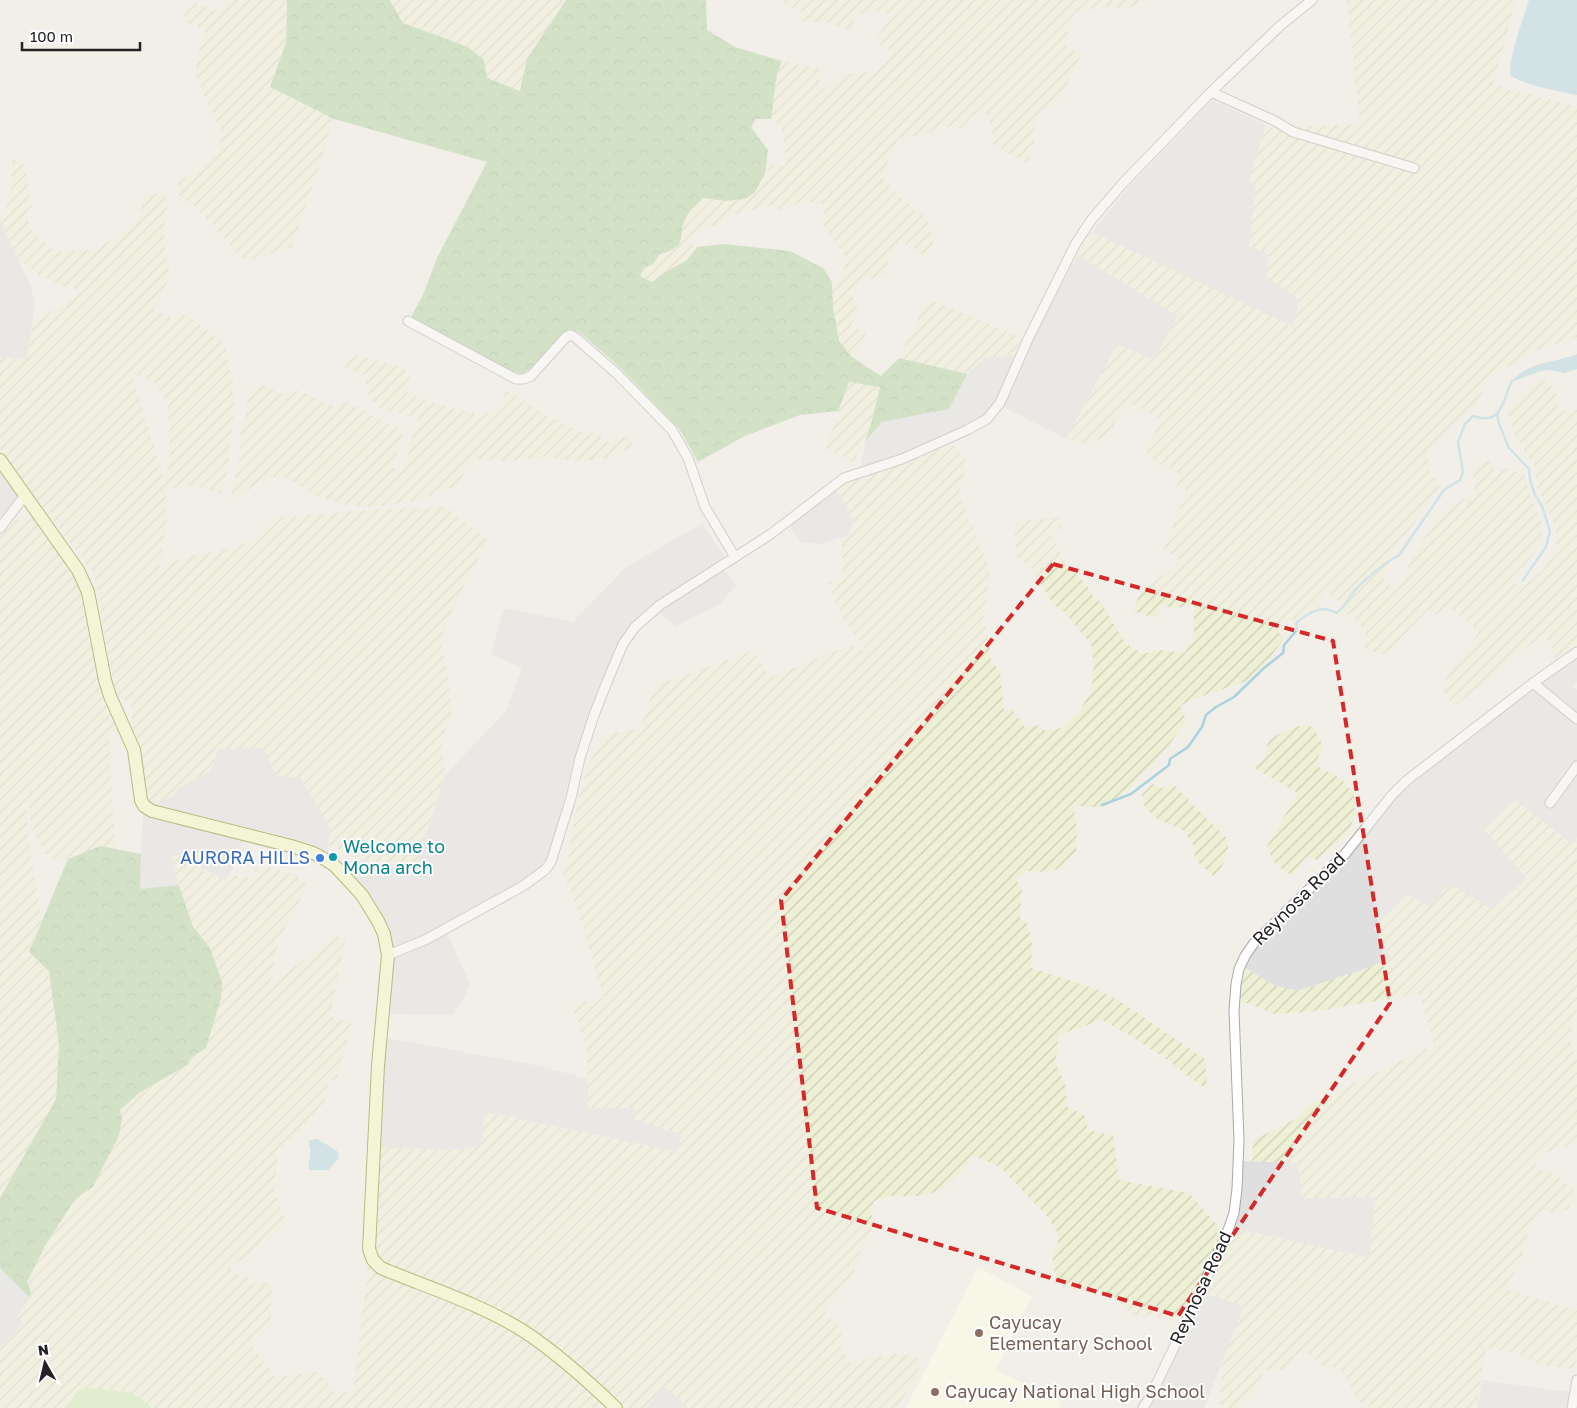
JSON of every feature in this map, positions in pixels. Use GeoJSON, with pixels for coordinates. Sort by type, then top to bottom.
{"type":"FeatureCollection","features":[{"type":"Feature","properties":{"kind":"street"},"geometry":{"type":"LineString","coordinates":[[388,955],[425,940],[523,886],[551,862],[556,852],[580,758],[594,715],[623,644],[635,627],[660,605],[771,534],[844,478],[902,459],[967,430],[986,419],[1000,403],[1029,337],[1076,243],[1092,219],[1124,182],[1211,92],[1281,25],[1312,0]]}},
{"type":"Feature","properties":{"kind":"street"},"geometry":{"type":"LineString","coordinates":[[1211,92],[1275,121],[1293,132],[1414,168]]}},
{"type":"Feature","properties":{"kind":"street"},"geometry":{"type":"LineString","coordinates":[[408,321],[520,379],[531,376],[566,337],[571,335],[576,338],[616,373],[672,430],[688,458],[705,507],[735,557]]}},
{"type":"Feature","properties":{"kind":"street"},"geometry":{"type":"LineString","coordinates":[[0,460],[26,494],[78,570],[86,585],[105,680],[116,712],[134,750],[138,768],[139,790],[144,806],[152,811],[174,818],[291,846],[324,858],[334,865],[362,895],[384,934],[388,955],[378,1066],[370,1256],[381,1268],[500,1318],[524,1332],[547,1348],[616,1408]]}},
{"type":"Feature","properties":{"kind":"street"},"geometry":{"type":"LineString","coordinates":[[0,528],[26,494]]}},
{"type":"Feature","properties":{"kind":"street","name":"Reynosa Road"},"geometry":{"type":"LineString","coordinates":[[1143,1408],[1151,1396],[1180,1335],[1234,1212],[1239,1140],[1234,1011],[1236,984],[1245,956],[1261,935],[1344,854],[1392,795],[1406,781],[1533,683],[1577,652]]}},
{"type":"Feature","properties":{"kind":"street"},"geometry":{"type":"LineString","coordinates":[[1533,683],[1577,719]]}},
{"type":"Feature","properties":{"kind":"street"},"geometry":{"type":"LineString","coordinates":[[1550,803],[1577,766]]}},
{"type":"Feature","properties":{"kind":"street"},"geometry":{"type":"LineString","coordinates":[[1572,1408],[1577,1380]]}},
{"type":"Feature","properties":{"kind":"highlighted area"},"geometry":{"type":"Polygon","coordinates":[[[1053,564],[1333,641],[1390,1003],[1178,1316],[817,1208],[781,900],[1053,564]]]}},
{"type":"Feature","properties":{"kind":"shaded area"},"geometry":{"type":"Polygon","coordinates":[[[227,0],[287,0],[286,43],[270,87],[334,119],[292,247],[251,260],[241,257],[201,213],[179,195],[178,182],[202,167],[217,152],[223,134],[195,74],[200,47],[206,29],[185,22],[184,8],[197,3],[212,10],[224,8],[227,0]]]}},
{"type":"Feature","properties":{"kind":"shaded area"},"geometry":{"type":"Polygon","coordinates":[[[390,0],[566,0],[527,59],[521,91],[486,78],[484,60],[468,47],[403,23],[390,0]]]}},
{"type":"Feature","properties":{"kind":"shaded area"},"geometry":{"type":"Polygon","coordinates":[[[777,0],[1147,0],[1128,8],[1099,7],[1074,13],[1065,46],[1082,54],[1053,108],[1040,110],[1035,122],[1034,143],[1028,164],[990,143],[993,128],[985,111],[971,117],[966,129],[940,126],[924,135],[898,138],[882,176],[893,190],[915,210],[926,217],[931,232],[936,236],[926,257],[904,243],[897,244],[888,261],[888,275],[873,279],[866,278],[850,291],[857,305],[857,314],[849,328],[867,331],[854,358],[839,341],[833,307],[832,282],[844,274],[845,256],[820,221],[824,216],[821,203],[803,201],[780,210],[772,206],[734,214],[718,224],[697,231],[689,243],[697,247],[687,260],[665,272],[652,282],[640,276],[645,267],[653,264],[660,254],[672,251],[684,218],[703,198],[726,201],[755,192],[771,164],[785,167],[785,147],[781,126],[771,119],[777,73],[782,61],[820,69],[819,91],[848,74],[876,71],[887,61],[892,52],[875,41],[891,14],[872,10],[855,16],[851,30],[829,23],[800,21],[801,11],[777,0]]]}},
{"type":"Feature","properties":{"kind":"shaded area"},"geometry":{"type":"Polygon","coordinates":[[[1347,0],[1516,0],[1493,85],[1577,107],[1577,337],[1536,351],[1488,378],[1477,404],[1450,426],[1425,455],[1431,463],[1428,469],[1440,486],[1413,525],[1389,554],[1389,568],[1382,576],[1393,587],[1400,584],[1411,570],[1406,565],[1440,515],[1472,494],[1475,487],[1472,474],[1479,464],[1490,460],[1496,473],[1507,468],[1510,474],[1523,469],[1530,495],[1542,523],[1542,543],[1513,581],[1520,589],[1541,572],[1556,552],[1556,528],[1536,486],[1536,469],[1516,438],[1506,410],[1543,378],[1555,389],[1558,407],[1563,411],[1577,410],[1577,643],[1555,659],[1545,633],[1455,706],[1442,689],[1446,678],[1479,632],[1447,604],[1438,616],[1428,609],[1386,655],[1367,650],[1363,644],[1366,632],[1351,614],[1340,617],[1341,603],[1324,592],[1319,607],[1295,619],[1284,622],[1278,632],[1285,638],[1266,662],[1247,681],[1191,700],[1180,706],[1187,721],[1155,763],[1126,791],[1104,807],[1083,807],[1073,803],[1077,831],[1076,851],[1061,868],[1047,872],[1027,871],[1016,879],[1022,890],[1020,918],[1027,923],[1032,944],[1031,968],[1093,988],[1115,998],[1205,1059],[1207,1089],[1164,1057],[1102,1020],[1058,1035],[1056,1065],[1065,1084],[1068,1107],[1084,1115],[1088,1130],[1113,1136],[1119,1180],[1189,1193],[1223,1232],[1182,1318],[1132,1315],[1112,1295],[1064,1288],[1056,1278],[1052,1255],[1058,1243],[1057,1232],[1047,1216],[1000,1167],[972,1155],[970,1161],[952,1182],[936,1192],[919,1196],[891,1196],[874,1201],[871,1211],[873,1222],[868,1242],[861,1249],[853,1274],[826,1309],[825,1316],[834,1321],[841,1331],[841,1344],[849,1363],[904,1353],[918,1359],[920,1373],[898,1408],[803,1408],[802,1406],[787,1408],[689,1408],[664,1386],[646,1408],[623,1408],[559,1353],[382,1264],[376,1255],[375,1246],[379,1148],[464,1150],[481,1145],[485,1112],[678,1152],[682,1135],[633,1118],[634,1108],[588,1108],[587,1048],[571,1005],[604,998],[580,918],[563,871],[569,853],[579,793],[590,760],[605,735],[640,728],[657,681],[672,680],[754,650],[770,678],[850,645],[867,651],[844,620],[828,583],[842,579],[842,544],[851,531],[853,521],[846,504],[835,489],[952,443],[965,459],[964,478],[959,492],[977,540],[986,558],[989,574],[985,614],[981,622],[987,627],[991,660],[1000,671],[1004,710],[1012,710],[1026,728],[1040,725],[1045,731],[1061,728],[1080,710],[1091,691],[1094,665],[1091,644],[1064,612],[1054,605],[1030,567],[1016,556],[1014,526],[1021,520],[1060,518],[1061,528],[1051,532],[1062,558],[1101,603],[1125,643],[1143,654],[1159,650],[1185,653],[1188,644],[1194,640],[1194,604],[1173,609],[1162,604],[1155,618],[1132,611],[1140,594],[1181,560],[1164,549],[1187,490],[1177,486],[1179,473],[1156,463],[1145,450],[1162,419],[1128,403],[1106,436],[1087,445],[1066,439],[1117,345],[1154,360],[1178,316],[1078,255],[1092,232],[1292,326],[1300,300],[1267,278],[1269,254],[1249,246],[1256,185],[1249,182],[1266,125],[1292,136],[1298,127],[1360,124],[1347,0]]]}},
{"type":"Feature","properties":{"kind":"shaded area"},"geometry":{"type":"Polygon","coordinates":[[[1212,100],[1266,125],[1249,181],[1256,185],[1255,203],[1269,254],[1267,278],[1300,300],[1292,327],[1092,232],[1128,188],[1212,100]]]}},
{"type":"Feature","properties":{"kind":"shaded area"},"geometry":{"type":"Polygon","coordinates":[[[18,159],[24,165],[32,207],[27,210],[27,219],[32,231],[55,252],[97,250],[140,219],[141,203],[148,194],[164,195],[168,202],[163,232],[170,277],[154,309],[172,319],[179,313],[193,319],[224,344],[233,381],[234,409],[228,467],[221,494],[192,485],[167,490],[165,483],[167,520],[158,575],[175,561],[198,554],[231,549],[257,538],[274,518],[383,509],[446,507],[488,540],[451,612],[440,642],[447,669],[452,717],[441,739],[445,775],[414,871],[361,859],[328,845],[331,830],[309,791],[299,777],[277,777],[266,752],[261,748],[218,749],[209,772],[177,788],[174,795],[152,806],[146,798],[139,751],[132,730],[132,704],[117,695],[110,668],[94,574],[0,450],[0,358],[27,359],[32,324],[84,290],[62,286],[39,274],[19,260],[0,219],[6,208],[12,183],[12,161],[18,159]],[[131,373],[164,480],[170,462],[168,406],[155,383],[131,373]]]}},
{"type":"Feature","properties":{"kind":"shaded area"},"geometry":{"type":"Polygon","coordinates":[[[0,219],[31,287],[35,304],[27,359],[0,358],[0,219]]]}},
{"type":"Feature","properties":{"kind":"shaded area"},"geometry":{"type":"Polygon","coordinates":[[[1078,255],[1178,316],[1154,360],[1117,345],[1066,439],[1004,407],[1037,331],[1078,255]]]}},
{"type":"Feature","properties":{"kind":"shaded area"},"geometry":{"type":"Polygon","coordinates":[[[928,299],[1022,338],[1013,355],[984,358],[967,374],[899,358],[928,299]]]}},
{"type":"Feature","properties":{"kind":"shaded area"},"geometry":{"type":"Polygon","coordinates":[[[352,354],[405,368],[405,376],[410,377],[407,393],[434,403],[483,416],[498,407],[507,391],[548,416],[578,431],[596,433],[609,442],[619,436],[631,439],[633,446],[611,458],[581,461],[541,457],[513,461],[476,459],[467,466],[459,485],[416,501],[372,507],[344,505],[314,495],[286,478],[268,477],[230,501],[239,459],[241,428],[247,413],[247,392],[261,384],[288,397],[298,390],[335,407],[345,401],[388,424],[403,429],[402,441],[391,468],[403,469],[418,419],[376,407],[366,389],[365,375],[345,368],[352,354]]]}},
{"type":"Feature","properties":{"kind":"shaded area"},"geometry":{"type":"Polygon","coordinates":[[[1013,355],[1012,367],[1001,393],[986,416],[942,438],[877,465],[863,468],[865,442],[882,422],[949,409],[967,374],[984,358],[1013,355]]]}},
{"type":"Feature","properties":{"kind":"shaded area"},"geometry":{"type":"Polygon","coordinates":[[[849,381],[880,387],[871,424],[854,462],[825,448],[849,381]]]}},
{"type":"Feature","properties":{"kind":"shaded area"},"geometry":{"type":"Polygon","coordinates":[[[0,466],[21,494],[0,519],[0,466]]]}},
{"type":"Feature","properties":{"kind":"shaded area"},"geometry":{"type":"Polygon","coordinates":[[[835,489],[846,504],[853,521],[850,535],[820,544],[800,542],[789,525],[835,489]]]}},
{"type":"Feature","properties":{"kind":"shaded area"},"geometry":{"type":"Polygon","coordinates":[[[37,517],[77,575],[122,731],[109,734],[115,849],[100,846],[68,859],[48,857],[33,833],[26,791],[28,839],[42,922],[29,952],[49,971],[59,1044],[56,1099],[0,1198],[0,523],[37,517]]]}},
{"type":"Feature","properties":{"kind":"shaded area"},"geometry":{"type":"Polygon","coordinates":[[[702,523],[725,558],[643,611],[619,641],[589,712],[567,786],[553,848],[538,870],[522,882],[430,932],[392,948],[390,929],[373,901],[350,871],[361,859],[414,871],[445,775],[506,711],[522,668],[491,654],[504,608],[573,622],[625,568],[702,523]]]}},
{"type":"Feature","properties":{"kind":"shaded area"},"geometry":{"type":"Polygon","coordinates":[[[723,569],[736,585],[720,604],[675,626],[658,612],[723,569]]]}},
{"type":"Feature","properties":{"kind":"shaded area"},"geometry":{"type":"Polygon","coordinates":[[[1577,656],[1577,682],[1573,685],[1577,690],[1577,836],[1573,846],[1527,878],[1494,911],[1430,907],[1375,928],[1392,958],[1368,968],[1298,991],[1275,986],[1244,967],[1255,947],[1352,852],[1395,799],[1487,722],[1577,656]]]}},
{"type":"Feature","properties":{"kind":"shaded area"},"geometry":{"type":"Polygon","coordinates":[[[1307,724],[1314,729],[1323,746],[1315,765],[1340,778],[1354,794],[1355,815],[1349,831],[1330,850],[1317,860],[1306,857],[1293,875],[1285,872],[1273,861],[1267,846],[1298,793],[1254,768],[1264,759],[1269,739],[1289,729],[1307,724]]]}},
{"type":"Feature","properties":{"kind":"shaded area"},"geometry":{"type":"Polygon","coordinates":[[[218,748],[261,748],[266,752],[277,777],[299,777],[331,830],[325,851],[283,838],[152,806],[174,795],[177,788],[209,772],[214,763],[218,748]]]}},
{"type":"Feature","properties":{"kind":"shaded area"},"geometry":{"type":"Polygon","coordinates":[[[1152,784],[1162,788],[1173,784],[1229,841],[1226,858],[1220,870],[1214,876],[1194,859],[1196,849],[1183,830],[1159,820],[1144,805],[1142,795],[1152,784]]]}},
{"type":"Feature","properties":{"kind":"shaded area"},"geometry":{"type":"Polygon","coordinates":[[[1516,800],[1573,845],[1577,836],[1577,1010],[1572,1023],[1570,1037],[1572,1050],[1577,1060],[1577,1143],[1541,1154],[1535,1163],[1541,1170],[1555,1173],[1573,1190],[1574,1197],[1568,1209],[1557,1213],[1542,1210],[1530,1229],[1525,1241],[1521,1262],[1506,1289],[1577,1311],[1576,1363],[1572,1369],[1543,1366],[1515,1353],[1486,1348],[1476,1408],[1369,1408],[1366,1404],[1359,1402],[1343,1372],[1333,1367],[1321,1366],[1311,1355],[1302,1352],[1294,1356],[1293,1364],[1285,1369],[1264,1370],[1259,1385],[1251,1397],[1239,1408],[1230,1408],[1219,1404],[1223,1359],[1244,1306],[1204,1293],[1232,1228],[1370,1258],[1375,1197],[1302,1198],[1298,1163],[1252,1161],[1253,1140],[1296,1119],[1309,1105],[1434,1045],[1419,994],[1309,1012],[1274,1014],[1240,1002],[1240,982],[1244,967],[1275,986],[1298,991],[1392,958],[1374,928],[1408,894],[1430,907],[1449,884],[1492,909],[1527,879],[1483,829],[1516,800]]]}},
{"type":"Feature","properties":{"kind":"shaded area"},"geometry":{"type":"Polygon","coordinates":[[[144,811],[244,839],[230,875],[225,880],[172,855],[179,885],[140,889],[144,811]]]}},
{"type":"Feature","properties":{"kind":"shaded area"},"geometry":{"type":"Polygon","coordinates":[[[200,854],[200,870],[225,880],[230,875],[250,878],[256,868],[261,871],[266,865],[295,875],[307,883],[293,916],[279,937],[270,985],[335,937],[346,937],[330,1016],[352,1023],[337,1079],[328,1081],[327,1097],[306,1126],[278,1152],[274,1192],[287,1223],[249,1255],[230,1267],[233,1273],[247,1277],[249,1284],[272,1283],[271,1324],[250,1344],[276,1377],[318,1372],[333,1391],[353,1393],[368,1266],[414,1280],[513,1322],[619,1408],[152,1408],[133,1393],[79,1390],[64,1408],[0,1408],[0,1347],[24,1323],[17,1316],[30,1298],[31,1293],[27,1282],[46,1244],[76,1198],[93,1187],[119,1135],[122,1119],[120,1110],[139,1093],[189,1064],[210,948],[193,927],[181,896],[172,855],[200,854]]]}},
{"type":"Feature","properties":{"kind":"shaded area"},"geometry":{"type":"Polygon","coordinates":[[[447,933],[470,984],[463,1000],[453,1015],[388,1014],[392,957],[447,933]]]}},
{"type":"Feature","properties":{"kind":"shaded area"},"geometry":{"type":"Polygon","coordinates":[[[387,1038],[534,1065],[589,1079],[588,1108],[634,1108],[633,1118],[682,1135],[678,1152],[485,1112],[481,1145],[464,1150],[379,1148],[381,1089],[387,1038]]]}},
{"type":"Feature","properties":{"kind":"shaded area"},"geometry":{"type":"Polygon","coordinates":[[[1243,1161],[1298,1163],[1302,1198],[1375,1197],[1370,1258],[1232,1228],[1240,1201],[1243,1161]]]}},
{"type":"Feature","properties":{"kind":"shaded area","name":"Cayucay Elementary School"},"geometry":{"type":"Polygon","coordinates":[[[978,1267],[1032,1296],[996,1370],[1061,1402],[1058,1408],[906,1408],[978,1267]]]}},
{"type":"Feature","properties":{"kind":"shaded area"},"geometry":{"type":"Polygon","coordinates":[[[0,1268],[30,1298],[18,1316],[24,1323],[0,1347],[0,1268]]]}},
{"type":"Feature","properties":{"kind":"shaded area"},"geometry":{"type":"Polygon","coordinates":[[[1204,1293],[1244,1306],[1204,1408],[1149,1408],[1180,1349],[1204,1293]]]}},
{"type":"Feature","properties":{"kind":"shaded area"},"geometry":{"type":"Polygon","coordinates":[[[1482,1380],[1577,1393],[1577,1408],[1477,1408],[1482,1380]]]}},
{"type":"Feature","properties":{"kind":"shaded area"},"geometry":{"type":"Polygon","coordinates":[[[664,1386],[689,1408],[646,1408],[664,1386]]]}},
{"type":"Feature","properties":{"kind":"green space"},"geometry":{"type":"Polygon","coordinates":[[[287,0],[390,0],[403,23],[468,47],[484,60],[487,78],[520,91],[527,59],[566,0],[706,0],[707,30],[735,47],[782,61],[777,73],[771,119],[756,119],[751,127],[768,150],[765,174],[755,192],[745,199],[726,201],[703,198],[687,216],[682,228],[681,238],[676,247],[660,254],[653,264],[644,268],[640,276],[652,282],[665,272],[687,260],[697,247],[724,244],[790,251],[823,268],[832,282],[833,307],[839,341],[852,357],[881,376],[899,358],[967,374],[949,409],[882,422],[865,442],[880,387],[849,382],[838,411],[800,415],[745,436],[698,462],[680,430],[614,362],[579,332],[569,329],[535,364],[522,374],[508,370],[411,317],[423,295],[437,258],[487,162],[334,119],[270,87],[286,43],[287,0]]]}},
{"type":"Feature","properties":{"kind":"green space"},"geometry":{"type":"Polygon","coordinates":[[[100,846],[141,854],[140,889],[179,885],[193,927],[210,948],[222,982],[221,998],[206,1048],[190,1058],[189,1064],[139,1093],[120,1110],[122,1119],[119,1135],[93,1187],[76,1198],[46,1244],[27,1282],[31,1293],[30,1298],[0,1268],[0,1198],[56,1099],[59,1044],[49,971],[29,952],[68,859],[100,846]]]}},
{"type":"Feature","properties":{"kind":"green space"},"geometry":{"type":"Polygon","coordinates":[[[95,1388],[133,1393],[152,1408],[64,1408],[79,1390],[95,1388]]]}},
{"type":"Feature","properties":{"kind":"water"},"geometry":{"type":"Polygon","coordinates":[[[1529,0],[1577,0],[1577,95],[1534,85],[1510,75],[1514,47],[1529,0]]]}},
{"type":"Feature","properties":{"kind":"water"},"geometry":{"type":"Polygon","coordinates":[[[1577,354],[1577,369],[1564,373],[1550,370],[1541,371],[1511,382],[1518,375],[1534,366],[1577,354]]]}},
{"type":"Feature","properties":{"kind":"water"},"geometry":{"type":"Polygon","coordinates":[[[317,1139],[336,1150],[339,1154],[338,1159],[328,1170],[309,1170],[309,1140],[317,1139]]]}},
{"type":"Feature","properties":{"kind":"waterway"},"geometry":{"type":"LineString","coordinates":[[1102,805],[1131,794],[1169,765],[1170,759],[1188,747],[1202,727],[1206,715],[1234,697],[1264,668],[1283,653],[1284,645],[1297,630],[1296,623],[1315,611],[1326,609],[1336,613],[1367,579],[1399,555],[1444,490],[1460,480],[1463,472],[1458,442],[1465,424],[1473,416],[1490,418],[1496,415],[1503,404],[1512,381]]}},
{"type":"Feature","properties":{"kind":"waterway"},"geometry":{"type":"LineString","coordinates":[[1497,413],[1499,424],[1509,448],[1529,469],[1535,495],[1542,506],[1550,531],[1546,547],[1523,580]]}},
{"type":"Feature","properties":{"kind":"place","name":"Welcome to Mona arch"},"geometry":{"type":"Point","coordinates":[333,857]}},
{"type":"Feature","properties":{"kind":"place","name":"AURORA HILLS"},"geometry":{"type":"Point","coordinates":[320,858]}},
{"type":"Feature","properties":{"kind":"place","name":"Cayucay Elementary School"},"geometry":{"type":"Point","coordinates":[979,1333]}},
{"type":"Feature","properties":{"kind":"place","name":"Cayucay National High School"},"geometry":{"type":"Point","coordinates":[935,1392]}}]}
